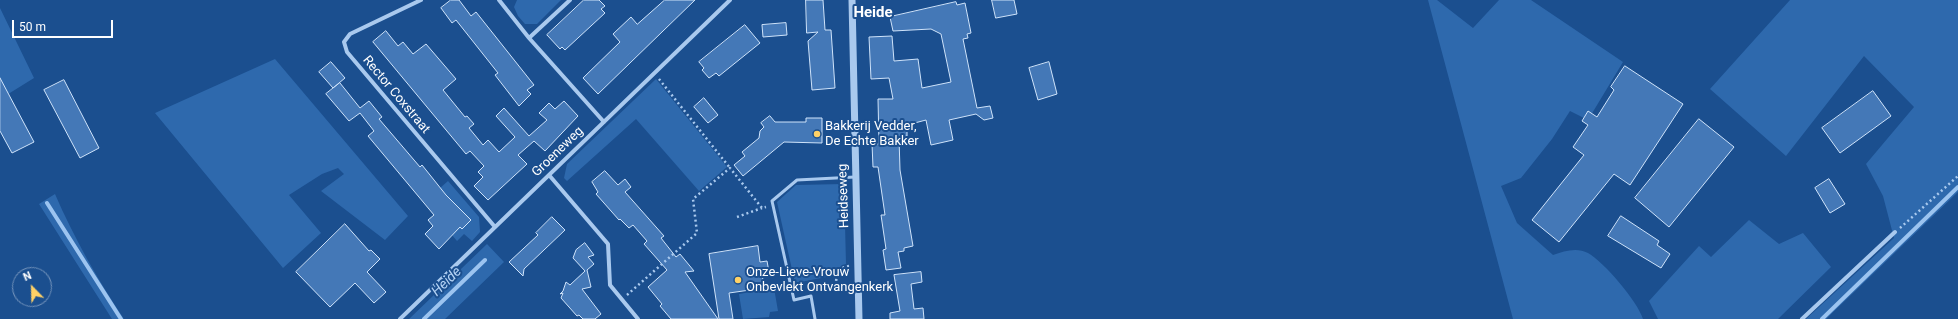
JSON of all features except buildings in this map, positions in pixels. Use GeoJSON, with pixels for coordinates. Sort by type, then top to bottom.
{"type":"FeatureCollection","features":[{"type":"Feature","properties":{"kind":"street","name":"Rector Coxstraat"},"geometry":{"type":"LineString","coordinates":[[421,0],[350,34],[344,42],[347,52],[495,227]]}},
{"type":"Feature","properties":{"kind":"street"},"geometry":{"type":"LineString","coordinates":[[500,0],[529,38],[604,122]]}},
{"type":"Feature","properties":{"kind":"street"},"geometry":{"type":"LineString","coordinates":[[529,38],[570,0]]}},
{"type":"Feature","properties":{"kind":"street","name":"Groeneweg"},"geometry":{"type":"LineString","coordinates":[[400,319],[730,0]]}},
{"type":"Feature","properties":{"kind":"street","name":"Heidseweg"},"geometry":{"type":"LineString","coordinates":[[853,0],[855,177],[859,319]]}},
{"type":"Feature","properties":{"kind":"street"},"geometry":{"type":"LineString","coordinates":[[549,174],[608,244],[610,285],[638,319]]}},
{"type":"Feature","properties":{"kind":"street"},"geometry":{"type":"LineString","coordinates":[[1802,319],[1896,232]]}},
{"type":"Feature","properties":{"kind":"lane"},"geometry":{"type":"LineString","coordinates":[[816,319],[811,296],[794,300],[772,200],[797,180],[855,177]]}},
{"type":"Feature","properties":{"kind":"path"},"geometry":{"type":"LineString","coordinates":[[655,73],[762,208]]}},
{"type":"Feature","properties":{"kind":"path"},"geometry":{"type":"LineString","coordinates":[[622,299],[698,233],[693,199],[730,168]]}},
{"type":"Feature","properties":{"kind":"path"},"geometry":{"type":"LineString","coordinates":[[1896,232],[1958,176]]}},
{"type":"Feature","properties":{"kind":"path"},"geometry":{"type":"LineString","coordinates":[[737,217],[773,205]]}},
{"type":"Feature","properties":{"kind":"path"},"geometry":{"type":"LineString","coordinates":[[836,291],[836,276],[838,271],[844,266],[858,265]]}},
{"type":"Feature","properties":{"kind":"shaded area"},"geometry":{"type":"Polygon","coordinates":[[[517,0],[561,0],[537,24],[525,24],[518,16],[514,7],[517,0]]]}},
{"type":"Feature","properties":{"kind":"shaded area"},"geometry":{"type":"Polygon","coordinates":[[[1428,0],[1437,0],[1473,28],[1499,0],[1531,0],[1623,62],[1588,120],[1570,111],[1552,139],[1521,178],[1501,186],[1517,223],[1553,255],[1566,251],[1579,250],[1588,253],[1595,258],[1611,273],[1628,293],[1643,319],[1513,319],[1428,0]]]}},
{"type":"Feature","properties":{"kind":"shaded area"},"geometry":{"type":"Polygon","coordinates":[[[1790,0],[1958,0],[1958,192],[1826,319],[1806,319],[1894,238],[1883,196],[1866,164],[1914,107],[1864,56],[1786,156],[1710,89],[1790,0]]]}},
{"type":"Feature","properties":{"kind":"shaded area"},"geometry":{"type":"Polygon","coordinates":[[[0,8],[34,78],[5,96],[0,86],[0,8]]]}},
{"type":"Feature","properties":{"kind":"shaded area"},"geometry":{"type":"Polygon","coordinates":[[[275,59],[408,216],[385,240],[321,191],[344,174],[338,168],[322,174],[289,195],[321,233],[283,268],[155,113],[275,59]]]}},
{"type":"Feature","properties":{"kind":"shaded area"},"geometry":{"type":"Polygon","coordinates":[[[656,79],[727,167],[699,191],[636,119],[567,181],[564,178],[567,164],[656,79]]]}},
{"type":"Feature","properties":{"kind":"shaded area"},"geometry":{"type":"Polygon","coordinates":[[[448,181],[479,217],[480,232],[472,241],[464,234],[457,241],[424,202],[448,181]]]}},
{"type":"Feature","properties":{"kind":"shaded area"},"geometry":{"type":"Polygon","coordinates":[[[844,184],[846,264],[842,265],[837,270],[837,275],[795,283],[777,202],[796,185],[844,184]]]}},
{"type":"Feature","properties":{"kind":"shaded area"},"geometry":{"type":"Polygon","coordinates":[[[55,194],[70,227],[87,258],[124,319],[112,319],[39,204],[55,194]]]}},
{"type":"Feature","properties":{"kind":"shaded area"},"geometry":{"type":"Polygon","coordinates":[[[1749,220],[1779,244],[1803,233],[1831,267],[1778,319],[1658,319],[1649,301],[1699,246],[1711,257],[1749,220]]]}},
{"type":"Feature","properties":{"kind":"shaded area"},"geometry":{"type":"Polygon","coordinates":[[[487,244],[504,262],[445,319],[409,319],[487,244]]]}},
{"type":"Feature","properties":{"kind":"shaded area"},"geometry":{"type":"Polygon","coordinates":[[[774,288],[778,311],[770,312],[769,317],[743,319],[739,294],[774,288]]]}},
{"type":"Feature","properties":{"kind":"waterway"},"geometry":{"type":"LineString","coordinates":[[1822,319],[1958,187]]}},
{"type":"Feature","properties":{"kind":"waterway"},"geometry":{"type":"LineString","coordinates":[[47,203],[121,319]]}},
{"type":"Feature","properties":{"kind":"waterway","name":"Heide"},"geometry":{"type":"LineString","coordinates":[[424,319],[485,260]]}},
{"type":"Feature","properties":{"kind":"place","name":"Bakkerij Vedder, De Echte Bakker"},"geometry":{"type":"Point","coordinates":[817,134]}},
{"type":"Feature","properties":{"kind":"place","name":"Onze-Lieve-Vrouw Onbevlekt Ontvangenkerk"},"geometry":{"type":"Point","coordinates":[738,280]}},
{"type":"Feature","properties":{"kind":"district","name":"Heide"},"geometry":{"type":"Point","coordinates":[873,13]}}]}
